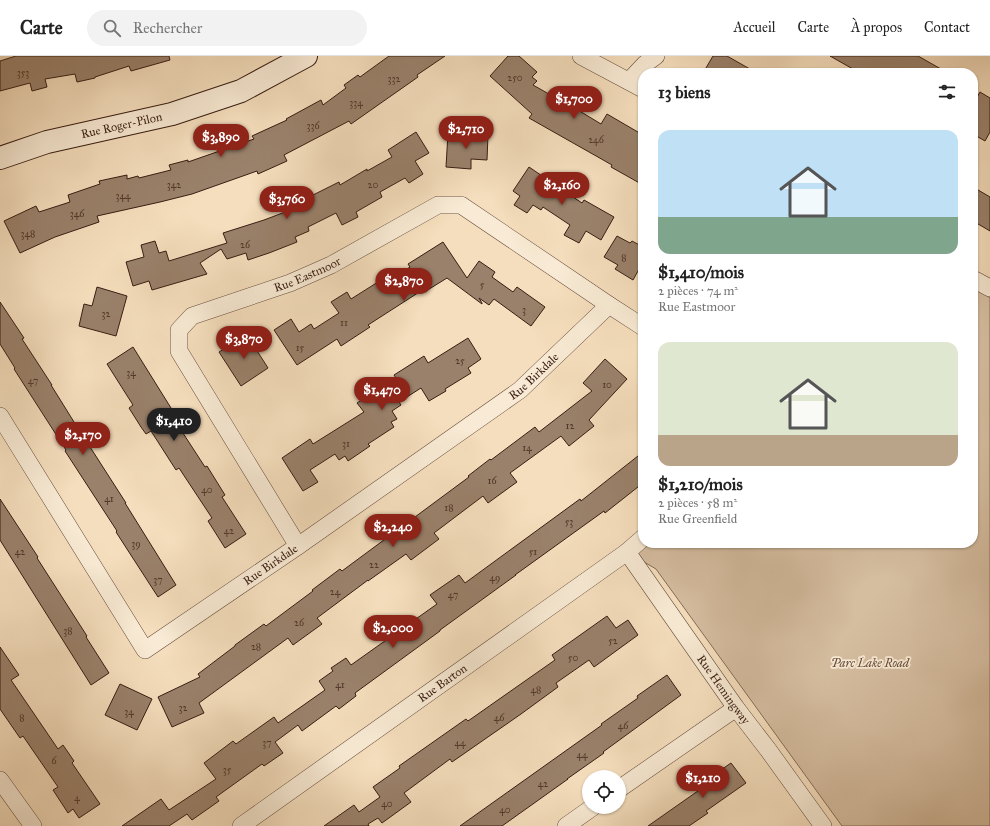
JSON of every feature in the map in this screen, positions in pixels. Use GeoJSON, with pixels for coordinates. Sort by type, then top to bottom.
{"type":"FeatureCollection","features":[{"type":"Feature","properties":{"kind":"street","name":"Rue Roger-Pilon"},"geometry":{"type":"LineString","coordinates":[[0,158],[47,142],[172,114],[241,91],[306,56]]}},
{"type":"Feature","properties":{"kind":"street"},"geometry":{"type":"LineString","coordinates":[[581,56],[636,85]]}},
{"type":"Feature","properties":{"kind":"street"},"geometry":{"type":"LineString","coordinates":[[643,68],[645,64],[656,56]]}},
{"type":"Feature","properties":{"kind":"street","name":"Rue Eastmoor"},"geometry":{"type":"LineString","coordinates":[[298,546],[179,351],[179,330],[192,316],[290,283],[331,265],[438,205],[461,205],[638,323]]}},
{"type":"Feature","properties":{"kind":"street"},"geometry":{"type":"LineString","coordinates":[[978,282],[990,288]]}},
{"type":"Feature","properties":{"kind":"street","name":"Rue Birkdale"},"geometry":{"type":"LineString","coordinates":[[0,416],[145,650],[298,546],[520,390],[609,305]]}},
{"type":"Feature","properties":{"kind":"street","name":"Rue Barton"},"geometry":{"type":"LineString","coordinates":[[241,826],[638,542]]}},
{"type":"Feature","properties":{"kind":"street","name":"Rue Hemingway"},"geometry":{"type":"LineString","coordinates":[[626,552],[736,708],[823,826]]}},
{"type":"Feature","properties":{"kind":"street"},"geometry":{"type":"LineString","coordinates":[[626,784],[736,708]]}},
{"type":"Feature","properties":{"kind":"street"},"geometry":{"type":"LineString","coordinates":[[0,780],[33,826]]}},
{"type":"Feature","properties":{"kind":"street"},"geometry":{"type":"LineString","coordinates":[[566,826],[584,814]]}},
{"type":"Feature","properties":{"kind":"green space","name":"Parc Lake Road"},"geometry":{"type":"Polygon","coordinates":[[[978,290],[990,298],[990,826],[842,826],[656,569],[627,552],[638,546],[638,548],[978,548],[978,290]]]}},
{"type":"Feature","properties":{"kind":"building"},"geometry":{"type":"Polygon","coordinates":[[[16,56],[169,56],[170,60],[131,71],[129,66],[95,78],[77,82],[75,74],[45,79],[47,87],[32,91],[30,83],[0,91],[0,61],[16,56]]]}},
{"type":"Feature","properties":{"kind":"building"},"geometry":{"type":"Polygon","coordinates":[[[389,56],[445,56],[351,124],[349,121],[284,155],[287,161],[258,174],[257,171],[192,194],[97,216],[99,222],[55,237],[20,253],[4,221],[36,206],[39,212],[70,202],[68,195],[100,184],[99,181],[127,175],[127,179],[138,176],[139,178],[171,170],[169,165],[188,160],[188,162],[254,139],[252,136],[287,120],[286,119],[321,100],[323,105],[346,88],[344,85],[358,75],[360,77],[389,56]]]}},
{"type":"Feature","properties":{"kind":"building"},"geometry":{"type":"Polygon","coordinates":[[[508,56],[519,56],[537,72],[532,77],[537,81],[533,85],[563,102],[566,95],[582,104],[578,110],[601,124],[607,114],[638,132],[638,182],[611,167],[612,165],[529,118],[532,114],[490,76],[508,56]]]}},
{"type":"Feature","properties":{"kind":"building"},"geometry":{"type":"Polygon","coordinates":[[[713,56],[727,56],[748,68],[706,68],[713,56]]]}},
{"type":"Feature","properties":{"kind":"building"},"geometry":{"type":"Polygon","coordinates":[[[830,56],[918,56],[939,68],[851,68],[830,56]]]}},
{"type":"Feature","properties":{"kind":"building"},"geometry":{"type":"Polygon","coordinates":[[[980,92],[990,98],[990,132],[985,141],[978,137],[978,95],[980,92]]]}},
{"type":"Feature","properties":{"kind":"building"},"geometry":{"type":"Polygon","coordinates":[[[416,132],[429,153],[415,161],[423,174],[409,183],[405,178],[380,192],[382,197],[356,212],[358,217],[342,225],[336,213],[308,227],[309,231],[295,237],[297,242],[269,253],[248,260],[246,253],[227,259],[221,249],[200,263],[207,274],[152,290],[149,281],[133,286],[126,262],[144,257],[141,245],[155,241],[159,253],[166,251],[169,261],[227,243],[223,233],[264,220],[309,203],[307,198],[339,182],[340,185],[367,169],[367,171],[392,157],[388,150],[416,132]]]}},
{"type":"Feature","properties":{"kind":"building"},"geometry":{"type":"Polygon","coordinates":[[[448,133],[488,135],[487,160],[471,159],[471,169],[446,167],[448,133]]]}},
{"type":"Feature","properties":{"kind":"building"},"geometry":{"type":"Polygon","coordinates":[[[529,167],[582,203],[584,200],[614,217],[601,240],[586,231],[579,243],[564,235],[570,225],[543,207],[541,210],[533,205],[527,213],[514,205],[520,196],[513,191],[529,167]]]}},
{"type":"Feature","properties":{"kind":"building"},"geometry":{"type":"Polygon","coordinates":[[[978,190],[990,197],[990,231],[978,224],[978,190]]]}},
{"type":"Feature","properties":{"kind":"building"},"geometry":{"type":"Polygon","coordinates":[[[617,236],[630,243],[632,241],[638,244],[638,271],[633,280],[615,269],[618,265],[604,257],[617,236]]]}},
{"type":"Feature","properties":{"kind":"building"},"geometry":{"type":"Polygon","coordinates":[[[443,242],[467,278],[479,261],[495,272],[492,277],[513,292],[517,287],[545,307],[531,326],[494,299],[489,305],[479,298],[482,304],[447,278],[426,291],[424,289],[368,325],[370,327],[341,346],[337,339],[297,365],[274,330],[291,319],[299,332],[311,324],[314,329],[339,313],[331,302],[347,292],[351,299],[378,282],[381,286],[410,267],[408,264],[443,242]]]}},
{"type":"Feature","properties":{"kind":"building"},"geometry":{"type":"Polygon","coordinates":[[[97,287],[127,296],[116,336],[79,326],[84,304],[92,306],[97,287]]]}},
{"type":"Feature","properties":{"kind":"building"},"geometry":{"type":"Polygon","coordinates":[[[0,302],[24,338],[22,339],[176,585],[158,597],[65,451],[66,450],[14,369],[15,368],[0,344],[0,302]]]}},
{"type":"Feature","properties":{"kind":"building"},"geometry":{"type":"Polygon","coordinates":[[[247,335],[268,368],[241,386],[219,352],[247,335]]]}},
{"type":"Feature","properties":{"kind":"building"},"geometry":{"type":"Polygon","coordinates":[[[468,338],[481,359],[468,368],[471,373],[429,401],[421,388],[399,402],[401,405],[392,411],[397,419],[391,422],[394,427],[368,444],[370,446],[348,461],[345,456],[339,460],[335,454],[310,470],[318,482],[303,491],[282,458],[310,439],[313,444],[364,412],[357,403],[396,378],[394,375],[424,356],[428,363],[468,338]]]}},
{"type":"Feature","properties":{"kind":"building"},"geometry":{"type":"Polygon","coordinates":[[[133,347],[171,408],[168,410],[205,467],[207,466],[225,495],[222,497],[246,534],[225,548],[208,521],[212,518],[179,468],[176,470],[151,431],[146,434],[141,427],[129,408],[133,405],[107,364],[133,347]]]}},
{"type":"Feature","properties":{"kind":"building"},"geometry":{"type":"Polygon","coordinates":[[[605,359],[627,379],[589,420],[594,426],[569,446],[561,436],[510,473],[517,482],[488,503],[483,496],[434,533],[439,539],[411,560],[406,554],[368,580],[317,618],[322,624],[293,645],[288,638],[199,703],[204,713],[172,727],[158,697],[200,677],[198,674],[235,645],[264,624],[266,626],[340,569],[342,571],[469,477],[468,476],[490,459],[491,460],[535,427],[539,432],[592,391],[583,383],[605,359]]]}},
{"type":"Feature","properties":{"kind":"building"},"geometry":{"type":"Polygon","coordinates":[[[638,456],[638,487],[605,513],[604,511],[515,575],[355,693],[356,696],[339,709],[336,706],[302,731],[298,725],[275,742],[283,753],[264,766],[262,764],[216,797],[219,801],[192,820],[187,814],[169,826],[122,826],[161,799],[169,810],[216,779],[204,763],[233,741],[236,744],[274,717],[278,723],[325,690],[319,681],[333,671],[331,668],[346,658],[351,665],[437,604],[430,595],[459,575],[465,583],[580,499],[581,501],[638,456]]]}},
{"type":"Feature","properties":{"kind":"building"},"geometry":{"type":"Polygon","coordinates":[[[0,499],[38,557],[37,558],[109,673],[91,685],[0,540],[0,499]]]}},
{"type":"Feature","properties":{"kind":"building"},"geometry":{"type":"Polygon","coordinates":[[[607,616],[616,628],[628,620],[638,635],[594,667],[589,660],[556,683],[558,687],[521,714],[452,762],[450,759],[404,793],[411,802],[382,823],[378,818],[368,824],[369,826],[324,826],[354,805],[359,812],[380,797],[373,787],[400,768],[399,766],[466,719],[468,721],[555,660],[552,655],[607,616]]]}},
{"type":"Feature","properties":{"kind":"building"},"geometry":{"type":"Polygon","coordinates":[[[0,647],[19,675],[11,680],[58,749],[63,745],[74,761],[72,763],[100,804],[79,818],[73,809],[68,813],[53,790],[58,787],[23,736],[20,738],[0,709],[0,647]]]}},
{"type":"Feature","properties":{"kind":"building"},"geometry":{"type":"Polygon","coordinates":[[[667,675],[681,695],[603,752],[604,753],[502,826],[460,826],[602,725],[601,724],[638,698],[637,696],[667,675]]]}},
{"type":"Feature","properties":{"kind":"building"},"geometry":{"type":"Polygon","coordinates":[[[120,684],[152,699],[137,730],[105,715],[120,684]]]}},
{"type":"Feature","properties":{"kind":"building"},"geometry":{"type":"Polygon","coordinates":[[[731,763],[746,783],[706,811],[708,813],[689,826],[648,826],[705,786],[702,783],[731,763]]]}}]}
